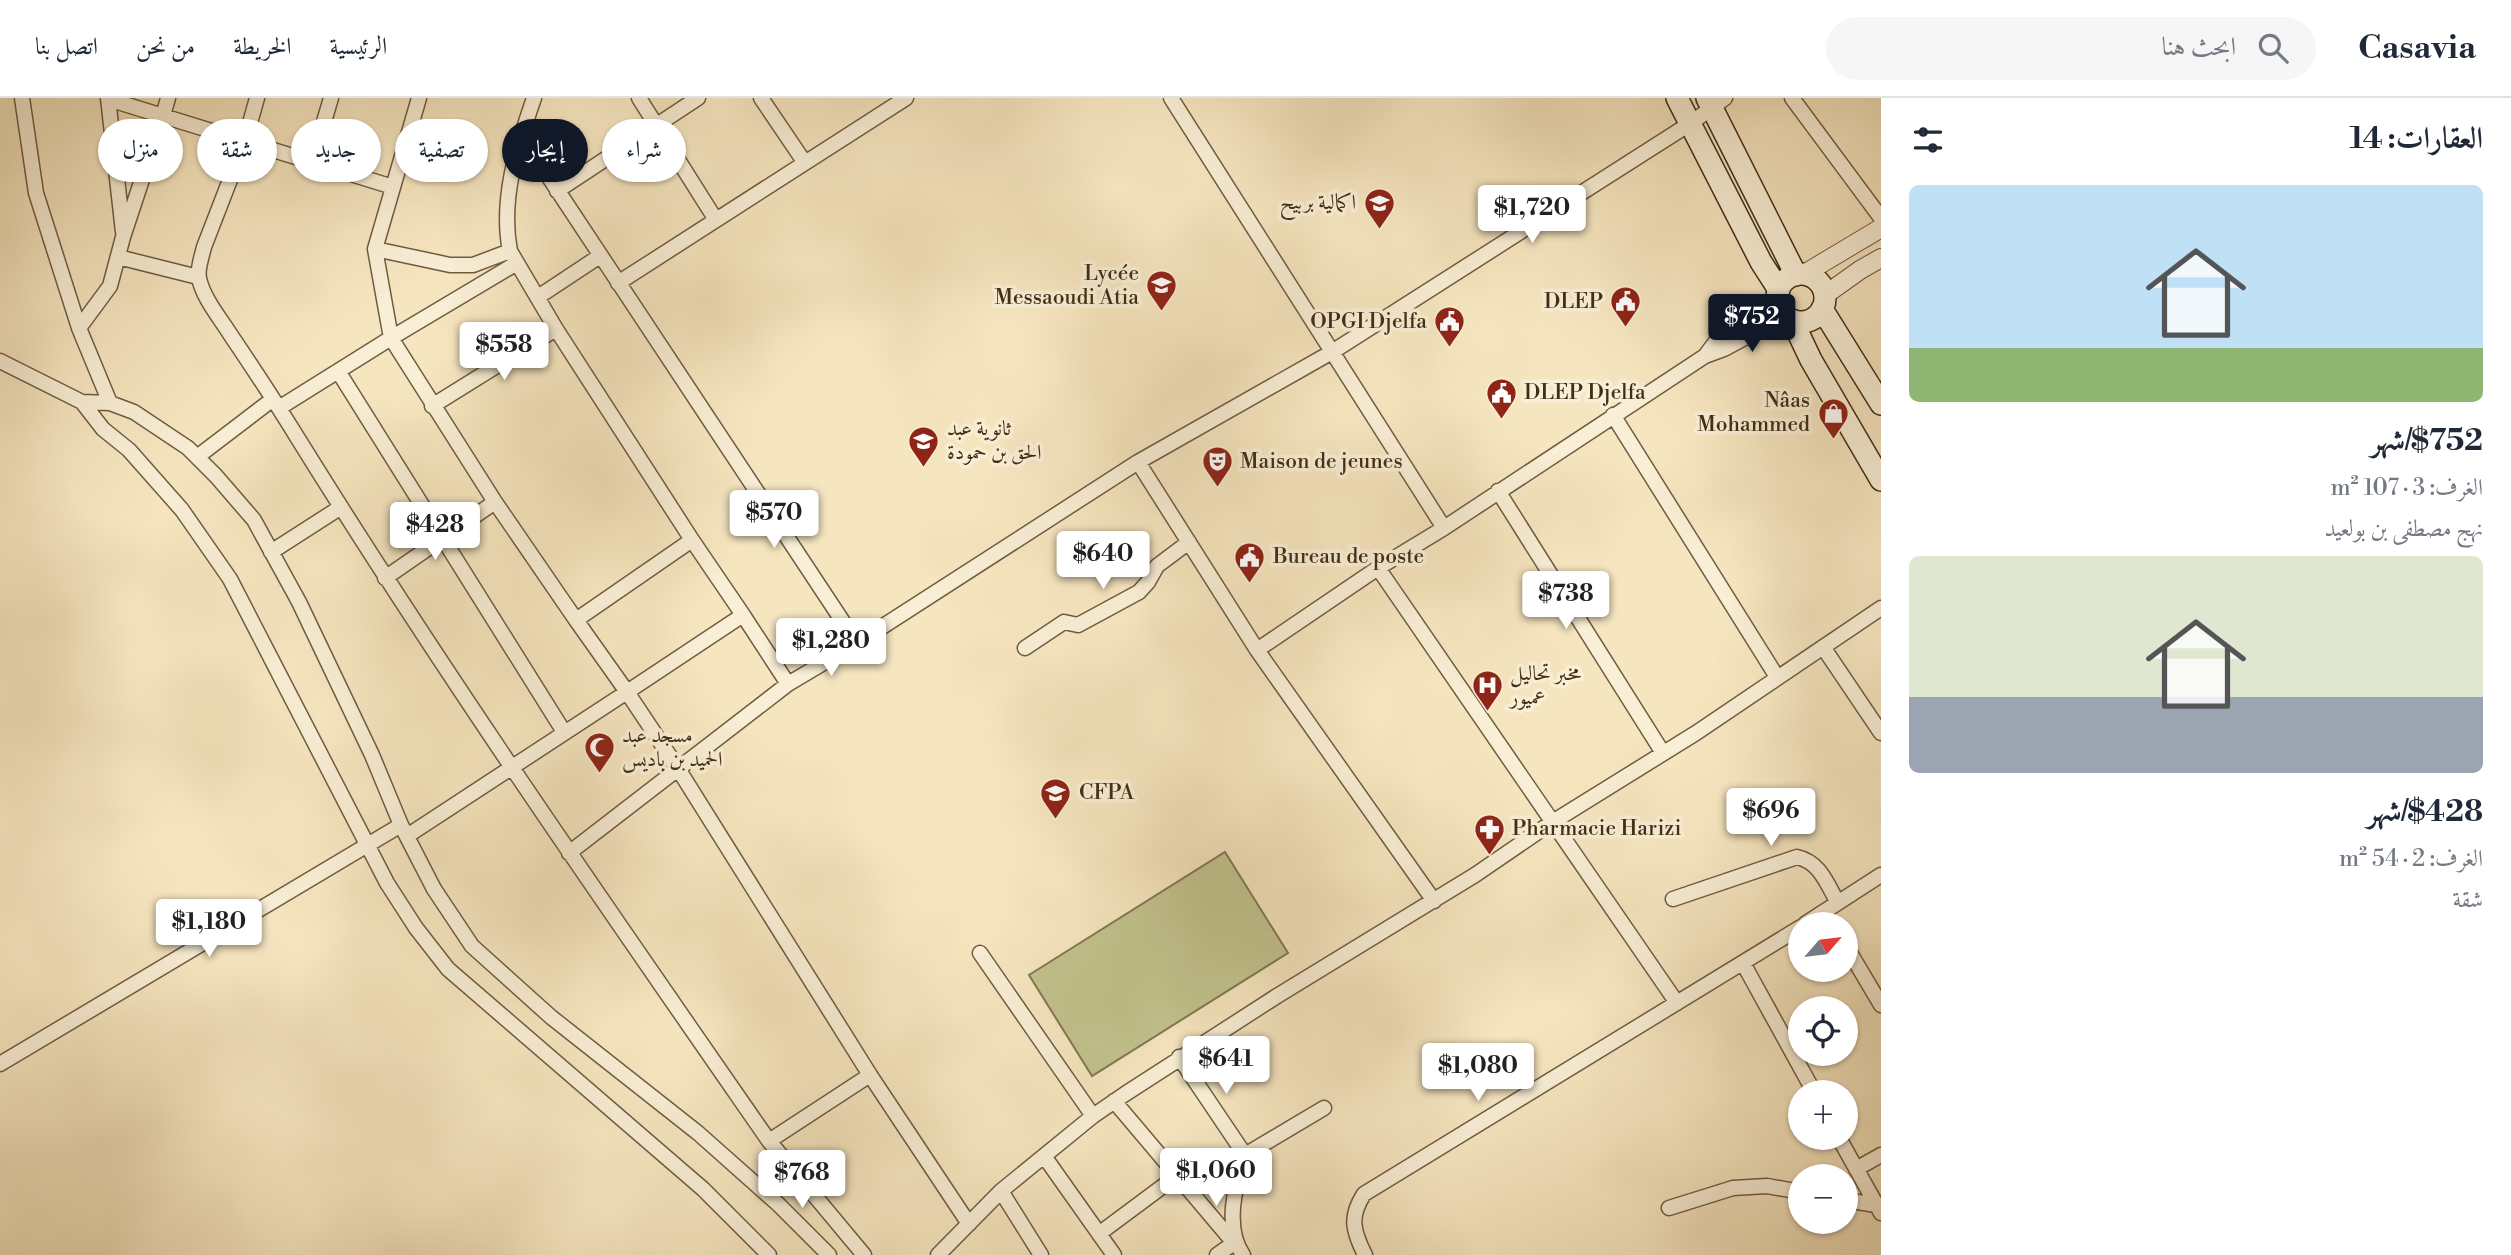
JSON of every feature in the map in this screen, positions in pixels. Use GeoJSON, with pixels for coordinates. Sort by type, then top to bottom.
{"type":"FeatureCollection","features":[{"type":"Feature","properties":{"kind":"main road"},"geometry":{"type":"LineString","coordinates":[[1677,98],[1811,360],[1881,480]]}},
{"type":"Feature","properties":{"kind":"main road"},"geometry":{"type":"LineString","coordinates":[[1715,101],[1800,275]]}},
{"type":"Feature","properties":{"kind":"main road"},"geometry":{"type":"LineString","coordinates":[[1824,302],[1813,319],[1799,322],[1783,306],[1782,283],[1800,275],[1817,280],[1824,302],[1881,404]]}},
{"type":"Feature","properties":{"kind":"street"},"geometry":{"type":"LineString","coordinates":[[22,98],[36,192],[79,328],[110,403]]}},
{"type":"Feature","properties":{"kind":"street"},"geometry":{"type":"LineString","coordinates":[[123,237],[108,98],[197,126]]}},
{"type":"Feature","properties":{"kind":"street"},"geometry":{"type":"LineString","coordinates":[[79,328],[110,286],[168,98]]}},
{"type":"Feature","properties":{"kind":"street"},"geometry":{"type":"LineString","coordinates":[[251,119],[257,98]]}},
{"type":"Feature","properties":{"kind":"street"},"geometry":{"type":"LineString","coordinates":[[325,119],[331,98]]}},
{"type":"Feature","properties":{"kind":"street"},"geometry":{"type":"LineString","coordinates":[[419,98],[375,249],[391,338],[495,502],[677,767],[870,1075],[969,1224]]}},
{"type":"Feature","properties":{"kind":"street"},"geometry":{"type":"LineString","coordinates":[[527,119],[534,98]]}},
{"type":"Feature","properties":{"kind":"street"},"geometry":{"type":"LineString","coordinates":[[639,98],[653,119]]}},
{"type":"Feature","properties":{"kind":"street"},"geometry":{"type":"LineString","coordinates":[[666,119],[698,98]]}},
{"type":"Feature","properties":{"kind":"street"},"geometry":{"type":"LineString","coordinates":[[618,283],[906,98]]}},
{"type":"Feature","properties":{"kind":"street"},"geometry":{"type":"LineString","coordinates":[[1171,98],[1444,528]]}},
{"type":"Feature","properties":{"kind":"street"},"geometry":{"type":"LineString","coordinates":[[1792,98],[1881,218]]}},
{"type":"Feature","properties":{"kind":"street"},"geometry":{"type":"LineString","coordinates":[[762,99],[805,163]]}},
{"type":"Feature","properties":{"kind":"street"},"geometry":{"type":"LineString","coordinates":[[569,853],[677,767],[788,684],[857,643],[1139,462],[1332,352],[1690,122],[1715,101]]}},
{"type":"Feature","properties":{"kind":"street"},"geometry":{"type":"LineString","coordinates":[[557,191],[602,161]]}},
{"type":"Feature","properties":{"kind":"street"},"geometry":{"type":"LineString","coordinates":[[686,172],[716,220]]}},
{"type":"Feature","properties":{"kind":"street"},"geometry":{"type":"LineString","coordinates":[[229,182],[204,247],[198,277],[216,313],[385,578],[569,853],[769,1141],[864,1255]]}},
{"type":"Feature","properties":{"kind":"street"},"geometry":{"type":"LineString","coordinates":[[377,182],[393,187]]}},
{"type":"Feature","properties":{"kind":"street"},"geometry":{"type":"LineString","coordinates":[[511,182],[507,235],[514,257],[556,329],[788,684]]}},
{"type":"Feature","properties":{"kind":"street"},"geometry":{"type":"LineString","coordinates":[[551,182],[857,643]]}},
{"type":"Feature","properties":{"kind":"street"},"geometry":{"type":"LineString","coordinates":[[1800,275],[1881,229]]}},
{"type":"Feature","properties":{"kind":"street"},"geometry":{"type":"LineString","coordinates":[[375,249],[450,265],[473,265],[514,257]]}},
{"type":"Feature","properties":{"kind":"street"},"geometry":{"type":"LineString","coordinates":[[538,297],[600,256]]}},
{"type":"Feature","properties":{"kind":"street"},"geometry":{"type":"LineString","coordinates":[[118,257],[198,277]]}},
{"type":"Feature","properties":{"kind":"street"},"geometry":{"type":"LineString","coordinates":[[197,457],[276,404],[338,371],[391,338],[514,257]]}},
{"type":"Feature","properties":{"kind":"street"},"geometry":{"type":"LineString","coordinates":[[1824,302],[1860,270],[1881,258]]}},
{"type":"Feature","properties":{"kind":"street"},"geometry":{"type":"LineString","coordinates":[[1705,356],[1717,340],[1783,306]]}},
{"type":"Feature","properties":{"kind":"street"},"geometry":{"type":"LineString","coordinates":[[1257,650],[1613,415],[1705,356],[1724,349],[1783,306]]}},
{"type":"Feature","properties":{"kind":"street"},"geometry":{"type":"LineString","coordinates":[[432,406],[556,329]]}},
{"type":"Feature","properties":{"kind":"street"},"geometry":{"type":"LineString","coordinates":[[0,361],[82,402],[110,403],[134,412],[197,457],[254,520],[304,614],[434,889],[472,946],[551,1017],[698,1133],[778,1204],[829,1255]]}},
{"type":"Feature","properties":{"kind":"street"},"geometry":{"type":"LineString","coordinates":[[338,371],[441,540],[565,732]]}},
{"type":"Feature","properties":{"kind":"street"},"geometry":{"type":"LineString","coordinates":[[82,402],[103,429],[129,450],[182,510],[230,579],[387,883],[416,928],[448,969],[703,1189],[769,1255]]}},
{"type":"Feature","properties":{"kind":"street"},"geometry":{"type":"LineString","coordinates":[[1613,415],[1777,677]]}},
{"type":"Feature","properties":{"kind":"street"},"geometry":{"type":"LineString","coordinates":[[1139,462],[1257,650],[1434,901]]}},
{"type":"Feature","properties":{"kind":"street"},"geometry":{"type":"LineString","coordinates":[[1499,491],[1663,753]]}},
{"type":"Feature","properties":{"kind":"street"},"geometry":{"type":"LineString","coordinates":[[385,578],[495,502]]}},
{"type":"Feature","properties":{"kind":"street"},"geometry":{"type":"LineString","coordinates":[[271,552],[341,508]]}},
{"type":"Feature","properties":{"kind":"street"},"geometry":{"type":"LineString","coordinates":[[576,620],[692,540]]}},
{"type":"Feature","properties":{"kind":"street"},"geometry":{"type":"LineString","coordinates":[[1025,648],[1064,622],[1077,625],[1139,592],[1157,566],[1189,542]]}},
{"type":"Feature","properties":{"kind":"street"},"geometry":{"type":"LineString","coordinates":[[1378,568],[1676,1003]]}},
{"type":"Feature","properties":{"kind":"street"},"geometry":{"type":"LineString","coordinates":[[938,1255],[1001,1191],[1114,1101],[1179,1057],[1434,901],[1881,608]]}},
{"type":"Feature","properties":{"kind":"street"},"geometry":{"type":"LineString","coordinates":[[0,1064],[367,844],[404,830],[512,766],[743,615]]}},
{"type":"Feature","properties":{"kind":"street"},"geometry":{"type":"LineString","coordinates":[[1823,647],[1881,733]]}},
{"type":"Feature","properties":{"kind":"street"},"geometry":{"type":"LineString","coordinates":[[1673,899],[1797,857],[1816,865],[1832,912]]}},
{"type":"Feature","properties":{"kind":"street"},"geometry":{"type":"LineString","coordinates":[[1833,912],[1881,875]]}},
{"type":"Feature","properties":{"kind":"street"},"geometry":{"type":"LineString","coordinates":[[1365,1255],[1353,1223],[1355,1207],[1364,1194],[1788,935]]}},
{"type":"Feature","properties":{"kind":"street"},"geometry":{"type":"LineString","coordinates":[[980,953],[1093,1116]]}},
{"type":"Feature","properties":{"kind":"street"},"geometry":{"type":"LineString","coordinates":[[1742,963],[1807,1080]]}},
{"type":"Feature","properties":{"kind":"street"},"geometry":{"type":"LineString","coordinates":[[1858,967],[1881,1006]]}},
{"type":"Feature","properties":{"kind":"street"},"geometry":{"type":"LineString","coordinates":[[1179,1057],[1245,1155]]}},
{"type":"Feature","properties":{"kind":"street"},"geometry":{"type":"LineString","coordinates":[[769,1141],[870,1075]]}},
{"type":"Feature","properties":{"kind":"street"},"geometry":{"type":"LineString","coordinates":[[1114,1101],[1239,1249]]}},
{"type":"Feature","properties":{"kind":"street"},"geometry":{"type":"LineString","coordinates":[[1239,1249],[1234,1199],[1245,1155],[1324,1108]]}},
{"type":"Feature","properties":{"kind":"street"},"geometry":{"type":"LineString","coordinates":[[1858,1168],[1881,1155]]}},
{"type":"Feature","properties":{"kind":"street"},"geometry":{"type":"LineString","coordinates":[[1044,1156],[1114,1255]]}},
{"type":"Feature","properties":{"kind":"street"},"geometry":{"type":"LineString","coordinates":[[1858,1172],[1879,1209]]}},
{"type":"Feature","properties":{"kind":"street"},"geometry":{"type":"LineString","coordinates":[[1100,1233],[1178,1175]]}},
{"type":"Feature","properties":{"kind":"street"},"geometry":{"type":"LineString","coordinates":[[1669,1208],[1733,1188],[1767,1186],[1788,1190]]}},
{"type":"Feature","properties":{"kind":"street"},"geometry":{"type":"LineString","coordinates":[[1001,1191],[1041,1255]]}},
{"type":"Feature","properties":{"kind":"street"},"geometry":{"type":"LineString","coordinates":[[1858,1203],[1879,1209]]}},
{"type":"Feature","properties":{"kind":"street"},"geometry":{"type":"LineString","coordinates":[[1217,1255],[1239,1249]]}},
{"type":"Feature","properties":{"kind":"green space"},"geometry":{"type":"Polygon","coordinates":[[[1225,852],[1288,953],[1092,1076],[1029,975],[1225,852]]]}},
{"type":"Feature","properties":{"kind":"place","name":"اكمالية بربيح"},"geometry":{"type":"Point","coordinates":[1379,230]}},
{"type":"Feature","properties":{"kind":"place","name":"Lycée Messaoudi Atia"},"geometry":{"type":"Point","coordinates":[1162,313]}},
{"type":"Feature","properties":{"kind":"place","name":"DLEP"},"geometry":{"type":"Point","coordinates":[1626,329]}},
{"type":"Feature","properties":{"kind":"place","name":"OPGI Djelfa"},"geometry":{"type":"Point","coordinates":[1450,349]}},
{"type":"Feature","properties":{"kind":"place","name":"DLEP Djelfa"},"geometry":{"type":"Point","coordinates":[1501,420]}},
{"type":"Feature","properties":{"kind":"place","name":"Nâas Mohammed"},"geometry":{"type":"Point","coordinates":[1833,440]}},
{"type":"Feature","properties":{"kind":"place","name":"ثانوية عبد الحق بن حمودة"},"geometry":{"type":"Point","coordinates":[924,468]}},
{"type":"Feature","properties":{"kind":"place","name":"Maison de jeunes"},"geometry":{"type":"Point","coordinates":[1217,489]}},
{"type":"Feature","properties":{"kind":"place","name":"Bureau de poste"},"geometry":{"type":"Point","coordinates":[1250,584]}},
{"type":"Feature","properties":{"kind":"place","name":"مخبر تحاليل عميور"},"geometry":{"type":"Point","coordinates":[1487,713]}},
{"type":"Feature","properties":{"kind":"place","name":"مسجد عبد الحميد بن باديس"},"geometry":{"type":"Point","coordinates":[599,775]}},
{"type":"Feature","properties":{"kind":"place","name":"CFPA"},"geometry":{"type":"Point","coordinates":[1056,820]}},
{"type":"Feature","properties":{"kind":"place","name":"Pharmacie Harizi"},"geometry":{"type":"Point","coordinates":[1489,856]}}]}
